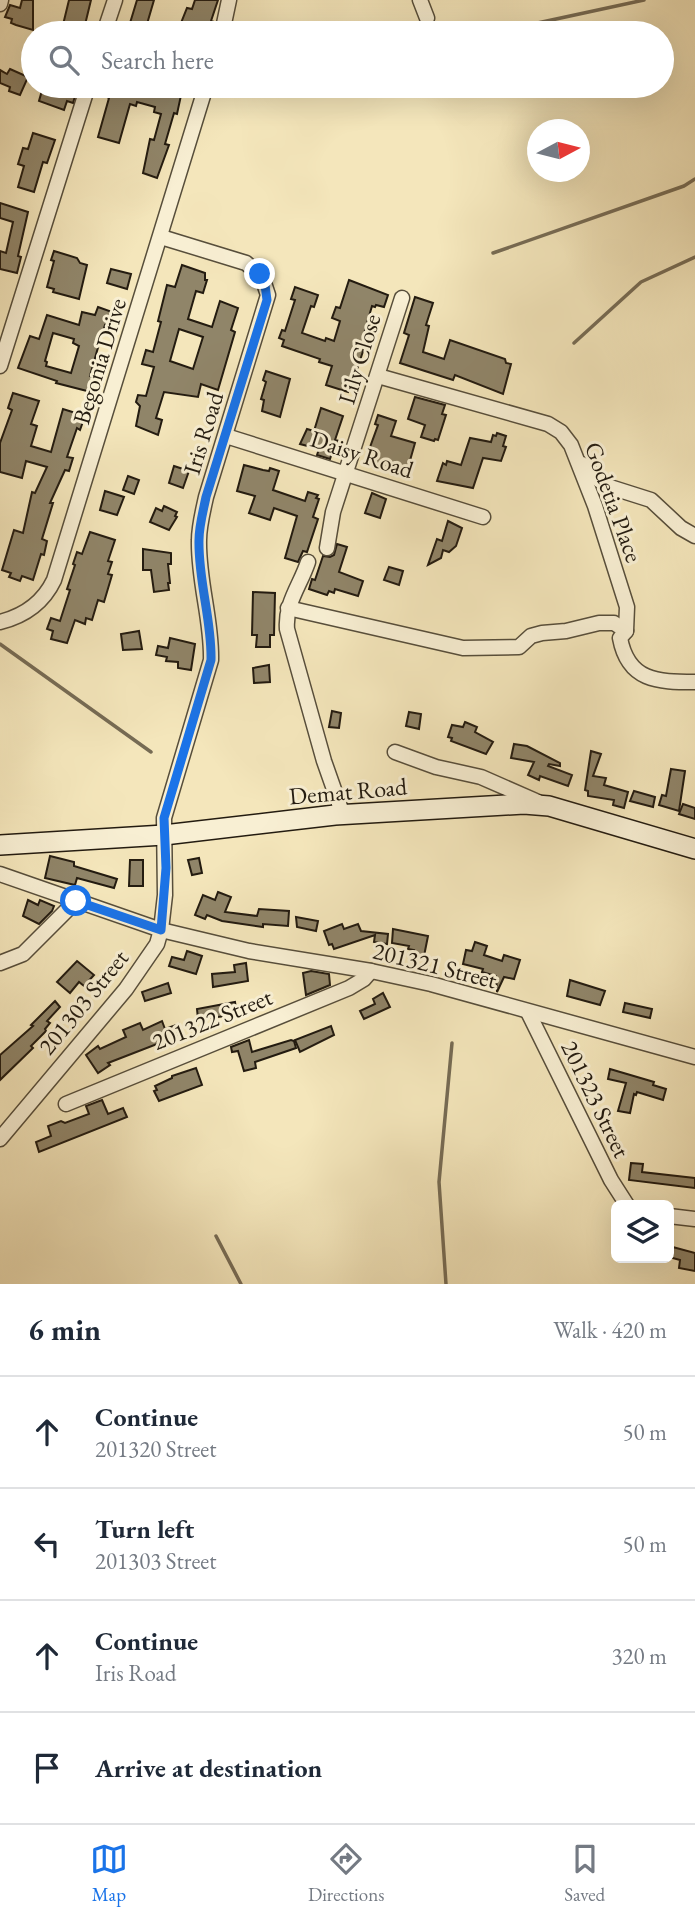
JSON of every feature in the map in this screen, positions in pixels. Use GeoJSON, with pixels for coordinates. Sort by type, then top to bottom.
{"type":"FeatureCollection","features":[{"type":"Feature","properties":{"kind":"street"},"geometry":{"type":"LineString","coordinates":[[108,21],[115,0]]}},
{"type":"Feature","properties":{"kind":"street"},"geometry":{"type":"LineString","coordinates":[[225,21],[229,0]]}},
{"type":"Feature","properties":{"kind":"street"},"geometry":{"type":"LineString","coordinates":[[420,0],[427,18]]}},
{"type":"Feature","properties":{"kind":"street"},"geometry":{"type":"LineString","coordinates":[[0,366],[84,98]]}},
{"type":"Feature","properties":{"kind":"street","name":"Begonia Drive"},"geometry":{"type":"LineString","coordinates":[[0,622],[15,618],[31,609],[48,592],[54,580],[202,98]]}},
{"type":"Feature","properties":{"kind":"street","name":"Iris Road"},"geometry":{"type":"LineString","coordinates":[[161,237],[246,263],[258,272],[265,285],[267,300],[206,497],[199,531],[211,660],[167,802],[164,835]]}},
{"type":"Feature","properties":{"kind":"street","name":"Lily Close"},"geometry":{"type":"LineString","coordinates":[[327,548],[332,512],[402,298]]}},
{"type":"Feature","properties":{"kind":"street","name":"Godetia Place"},"geometry":{"type":"LineString","coordinates":[[378,376],[548,424],[561,432],[576,458],[595,506],[627,607],[626,631],[620,638],[623,655],[634,669],[654,678],[671,682],[695,682]]}},
{"type":"Feature","properties":{"kind":"street","name":"Daisy Road"},"geometry":{"type":"LineString","coordinates":[[226,436],[483,517]]}},
{"type":"Feature","properties":{"kind":"street"},"geometry":{"type":"LineString","coordinates":[[576,458],[599,480],[612,488],[651,500],[681,528],[695,536]]}},
{"type":"Feature","properties":{"kind":"street"},"geometry":{"type":"LineString","coordinates":[[308,562],[288,608],[289,638],[326,769],[343,815]]}},
{"type":"Feature","properties":{"kind":"street"},"geometry":{"type":"LineString","coordinates":[[288,608],[463,648],[515,648],[523,646],[531,636],[595,623],[614,623],[626,631]]}},
{"type":"Feature","properties":{"kind":"street"},"geometry":{"type":"LineString","coordinates":[[395,752],[481,778],[549,806]]}},
{"type":"Feature","properties":{"kind":"street","name":"Demat Road"},"geometry":{"type":"LineString","coordinates":[[0,845],[164,835],[343,815],[513,804],[549,806],[695,849]]}},
{"type":"Feature","properties":{"kind":"street","name":"201303 Street"},"geometry":{"type":"LineString","coordinates":[[0,1139],[126,989],[157,944],[161,930],[166,868],[164,835]]}},
{"type":"Feature","properties":{"kind":"street","name":"201321 Street"},"geometry":{"type":"LineString","coordinates":[[0,874],[161,930],[262,954],[370,971],[431,984],[695,1057]]}},
{"type":"Feature","properties":{"kind":"street"},"geometry":{"type":"LineString","coordinates":[[0,963],[23,954],[76,901]]}},
{"type":"Feature","properties":{"kind":"street","name":"201322 Street"},"geometry":{"type":"LineString","coordinates":[[66,1104],[349,988],[364,979],[370,971]]}},
{"type":"Feature","properties":{"kind":"street","name":"201323 Street"},"geometry":{"type":"LineString","coordinates":[[528,1012],[611,1180],[624,1200]]}},
{"type":"Feature","properties":{"kind":"street"},"geometry":{"type":"LineString","coordinates":[[674,1217],[695,1219]]}},
{"type":"Feature","properties":{"kind":"building"},"geometry":{"type":"Polygon","coordinates":[[[22,0],[33,0],[33,21],[21,21],[21,26],[11,23],[12,19],[5,17],[10,5],[20,8],[22,0]]]}},
{"type":"Feature","properties":{"kind":"building"},"geometry":{"type":"Polygon","coordinates":[[[69,0],[91,0],[86,21],[64,21],[69,0]]]}},
{"type":"Feature","properties":{"kind":"building"},"geometry":{"type":"Polygon","coordinates":[[[137,0],[154,0],[148,21],[131,21],[137,0]]]}},
{"type":"Feature","properties":{"kind":"building"},"geometry":{"type":"Polygon","coordinates":[[[195,0],[218,0],[211,21],[182,21],[187,8],[192,9],[195,0]]]}},
{"type":"Feature","properties":{"kind":"building"},"geometry":{"type":"Polygon","coordinates":[[[10,69],[21,74],[20,95],[9,91],[10,87],[0,83],[0,70],[7,74],[10,69]]]}},
{"type":"Feature","properties":{"kind":"building"},"geometry":{"type":"Polygon","coordinates":[[[40,98],[75,98],[73,103],[67,101],[64,110],[39,101],[40,98]]]}},
{"type":"Feature","properties":{"kind":"building"},"geometry":{"type":"Polygon","coordinates":[[[109,98],[180,98],[165,144],[169,145],[157,178],[143,173],[150,139],[154,140],[161,114],[154,112],[155,107],[137,102],[136,106],[130,104],[119,143],[98,137],[109,98]]]}},
{"type":"Feature","properties":{"kind":"building"},"geometry":{"type":"Polygon","coordinates":[[[33,133],[55,140],[47,163],[43,162],[34,192],[18,187],[24,166],[18,164],[23,148],[28,149],[33,133]]]}},
{"type":"Feature","properties":{"kind":"building"},"geometry":{"type":"Polygon","coordinates":[[[0,203],[28,212],[17,273],[0,269],[0,251],[6,253],[13,222],[0,218],[0,203]]]}},
{"type":"Feature","properties":{"kind":"building"},"geometry":{"type":"Polygon","coordinates":[[[54,251],[77,258],[80,263],[87,265],[79,299],[53,292],[54,289],[47,287],[54,251]]]}},
{"type":"Feature","properties":{"kind":"building"},"geometry":{"type":"Polygon","coordinates":[[[182,265],[205,273],[207,280],[203,293],[196,291],[188,319],[212,327],[220,301],[238,308],[231,330],[235,332],[218,390],[201,384],[198,397],[164,392],[156,418],[162,420],[158,435],[136,426],[140,406],[136,402],[138,395],[146,396],[154,367],[142,364],[146,350],[153,352],[167,285],[175,287],[182,265]],[[179,329],[170,361],[193,369],[203,337],[179,329]]]}},
{"type":"Feature","properties":{"kind":"building"},"geometry":{"type":"Polygon","coordinates":[[[111,269],[131,274],[127,289],[107,283],[111,269]]]}},
{"type":"Feature","properties":{"kind":"building"},"geometry":{"type":"Polygon","coordinates":[[[349,280],[388,295],[384,307],[372,306],[365,330],[376,333],[372,346],[365,345],[348,392],[326,385],[332,366],[282,346],[284,340],[279,338],[282,330],[285,331],[295,300],[291,299],[295,287],[318,295],[314,307],[311,306],[302,333],[325,341],[326,338],[334,341],[340,321],[332,318],[336,307],[340,308],[349,280]]]}},
{"type":"Feature","properties":{"kind":"building"},"geometry":{"type":"Polygon","coordinates":[[[415,297],[433,303],[426,325],[429,326],[423,352],[444,359],[450,340],[505,359],[506,363],[511,364],[503,394],[455,375],[453,380],[400,363],[409,335],[404,333],[415,297]]]}},
{"type":"Feature","properties":{"kind":"building"},"geometry":{"type":"Polygon","coordinates":[[[98,307],[115,313],[110,326],[105,325],[97,351],[90,376],[95,380],[91,392],[56,383],[57,381],[18,368],[30,336],[39,339],[47,315],[79,325],[82,312],[95,315],[98,307]],[[53,333],[46,366],[71,373],[79,346],[73,343],[74,339],[53,333]]]}},
{"type":"Feature","properties":{"kind":"building"},"geometry":{"type":"Polygon","coordinates":[[[266,371],[290,379],[280,417],[262,411],[264,400],[261,399],[266,371]]]}},
{"type":"Feature","properties":{"kind":"building"},"geometry":{"type":"Polygon","coordinates":[[[13,393],[39,401],[31,424],[37,426],[31,446],[51,452],[63,409],[85,416],[80,430],[77,428],[67,457],[73,458],[69,471],[65,470],[50,503],[53,503],[42,539],[47,541],[44,555],[41,554],[33,580],[22,576],[20,581],[9,577],[11,573],[2,570],[14,530],[23,533],[32,492],[35,493],[47,467],[26,461],[22,478],[0,472],[0,443],[12,410],[8,408],[13,393]]]}},
{"type":"Feature","properties":{"kind":"building"},"geometry":{"type":"Polygon","coordinates":[[[415,397],[445,405],[442,414],[446,415],[438,440],[421,437],[425,425],[408,419],[415,397]]]}},
{"type":"Feature","properties":{"kind":"building"},"geometry":{"type":"Polygon","coordinates":[[[321,408],[343,416],[335,440],[339,441],[335,454],[332,453],[330,459],[317,455],[319,449],[300,444],[307,429],[314,431],[321,408]]]}},
{"type":"Feature","properties":{"kind":"building"},"geometry":{"type":"Polygon","coordinates":[[[378,415],[396,421],[391,436],[415,443],[407,471],[381,467],[365,461],[378,425],[375,424],[378,415]]]}},
{"type":"Feature","properties":{"kind":"building"},"geometry":{"type":"Polygon","coordinates":[[[497,433],[506,436],[503,446],[506,447],[501,461],[483,458],[473,488],[437,481],[443,463],[446,465],[447,461],[461,465],[470,438],[491,442],[493,435],[496,436],[497,433]]]}},
{"type":"Feature","properties":{"kind":"building"},"geometry":{"type":"Polygon","coordinates":[[[244,465],[279,471],[273,490],[305,501],[308,492],[318,495],[313,517],[318,519],[307,552],[303,551],[298,562],[285,558],[297,516],[274,508],[270,520],[249,513],[255,496],[237,491],[244,465]]]}},
{"type":"Feature","properties":{"kind":"building"},"geometry":{"type":"Polygon","coordinates":[[[174,466],[189,471],[183,488],[169,483],[174,466]]]}},
{"type":"Feature","properties":{"kind":"building"},"geometry":{"type":"Polygon","coordinates":[[[128,476],[139,480],[134,494],[123,490],[128,476]]]}},
{"type":"Feature","properties":{"kind":"building"},"geometry":{"type":"Polygon","coordinates":[[[105,491],[124,497],[117,515],[100,510],[105,491]]]}},
{"type":"Feature","properties":{"kind":"building"},"geometry":{"type":"Polygon","coordinates":[[[372,493],[386,499],[380,518],[365,513],[372,493]]]}},
{"type":"Feature","properties":{"kind":"building"},"geometry":{"type":"Polygon","coordinates":[[[164,506],[177,512],[169,530],[150,522],[156,508],[162,511],[164,506]]]}},
{"type":"Feature","properties":{"kind":"building"},"geometry":{"type":"Polygon","coordinates":[[[448,521],[462,528],[456,546],[449,552],[443,550],[441,558],[428,565],[437,539],[442,541],[448,521]]]}},
{"type":"Feature","properties":{"kind":"building"},"geometry":{"type":"Polygon","coordinates":[[[90,532],[115,540],[108,561],[112,562],[108,574],[112,575],[104,602],[98,600],[92,620],[86,618],[85,624],[75,620],[67,643],[51,639],[53,631],[47,629],[51,618],[60,621],[70,590],[67,589],[77,552],[82,554],[90,532]]]}},
{"type":"Feature","properties":{"kind":"building"},"geometry":{"type":"Polygon","coordinates":[[[337,544],[347,547],[339,572],[363,581],[358,596],[335,589],[334,593],[329,591],[327,595],[309,589],[323,556],[334,555],[337,544]]]}},
{"type":"Feature","properties":{"kind":"building"},"geometry":{"type":"Polygon","coordinates":[[[143,549],[171,553],[171,564],[168,564],[169,590],[154,592],[151,570],[143,570],[143,549]]]}},
{"type":"Feature","properties":{"kind":"building"},"geometry":{"type":"Polygon","coordinates":[[[389,567],[403,571],[399,585],[384,580],[389,567]]]}},
{"type":"Feature","properties":{"kind":"building"},"geometry":{"type":"Polygon","coordinates":[[[253,592],[275,593],[274,635],[270,635],[270,647],[256,647],[257,635],[252,635],[253,592]]]}},
{"type":"Feature","properties":{"kind":"building"},"geometry":{"type":"Polygon","coordinates":[[[139,631],[142,649],[123,650],[121,634],[139,631]]]}},
{"type":"Feature","properties":{"kind":"building"},"geometry":{"type":"Polygon","coordinates":[[[170,638],[195,644],[191,670],[178,668],[178,662],[166,661],[167,657],[156,655],[158,646],[168,648],[170,638]]]}},
{"type":"Feature","properties":{"kind":"building"},"geometry":{"type":"Polygon","coordinates":[[[269,665],[270,682],[254,683],[253,668],[269,665]]]}},
{"type":"Feature","properties":{"kind":"building"},"geometry":{"type":"Polygon","coordinates":[[[332,711],[341,713],[339,728],[329,727],[332,711]]]}},
{"type":"Feature","properties":{"kind":"building"},"geometry":{"type":"Polygon","coordinates":[[[409,712],[421,714],[419,729],[406,726],[409,712]]]}},
{"type":"Feature","properties":{"kind":"building"},"geometry":{"type":"Polygon","coordinates":[[[465,722],[477,727],[475,732],[493,742],[486,754],[451,741],[452,738],[448,737],[452,725],[463,727],[465,722]]]}},
{"type":"Feature","properties":{"kind":"building"},"geometry":{"type":"Polygon","coordinates":[[[514,744],[527,746],[560,763],[560,766],[548,766],[572,775],[568,786],[540,776],[539,780],[528,775],[534,762],[511,758],[514,744]]]}},
{"type":"Feature","properties":{"kind":"building"},"geometry":{"type":"Polygon","coordinates":[[[591,751],[601,754],[593,776],[606,778],[604,785],[628,792],[624,808],[613,805],[614,800],[588,796],[588,791],[585,790],[591,751]]]}},
{"type":"Feature","properties":{"kind":"building"},"geometry":{"type":"Polygon","coordinates":[[[671,769],[685,771],[679,811],[659,805],[662,795],[666,796],[671,769]]]}},
{"type":"Feature","properties":{"kind":"building"},"geometry":{"type":"Polygon","coordinates":[[[634,791],[655,797],[653,807],[630,801],[634,791]]]}},
{"type":"Feature","properties":{"kind":"building"},"geometry":{"type":"Polygon","coordinates":[[[683,804],[695,808],[695,819],[679,814],[683,804]]]}},
{"type":"Feature","properties":{"kind":"building"},"geometry":{"type":"Polygon","coordinates":[[[50,856],[74,862],[74,866],[117,879],[114,888],[77,878],[75,885],[45,878],[50,856]]]}},
{"type":"Feature","properties":{"kind":"building"},"geometry":{"type":"Polygon","coordinates":[[[199,858],[202,873],[192,875],[188,860],[199,858]]]}},
{"type":"Feature","properties":{"kind":"building"},"geometry":{"type":"Polygon","coordinates":[[[130,860],[143,860],[143,886],[129,886],[130,860]]]}},
{"type":"Feature","properties":{"kind":"building"},"geometry":{"type":"Polygon","coordinates":[[[218,892],[231,897],[225,912],[257,916],[259,909],[289,911],[288,926],[263,924],[263,927],[222,921],[207,915],[205,919],[195,915],[203,895],[215,900],[218,892]]]}},
{"type":"Feature","properties":{"kind":"building"},"geometry":{"type":"Polygon","coordinates":[[[28,900],[38,905],[40,900],[54,906],[39,924],[23,916],[28,900]]]}},
{"type":"Feature","properties":{"kind":"building"},"geometry":{"type":"Polygon","coordinates":[[[296,917],[318,921],[316,931],[297,927],[296,917]]]}},
{"type":"Feature","properties":{"kind":"building"},"geometry":{"type":"Polygon","coordinates":[[[342,924],[344,929],[358,924],[361,931],[388,934],[387,944],[374,942],[375,935],[334,949],[332,944],[329,945],[324,931],[342,924]]]}},
{"type":"Feature","properties":{"kind":"building"},"geometry":{"type":"Polygon","coordinates":[[[393,929],[428,936],[424,956],[413,954],[414,950],[408,949],[409,946],[392,943],[393,929]]]}},
{"type":"Feature","properties":{"kind":"building"},"geometry":{"type":"Polygon","coordinates":[[[475,942],[487,946],[484,955],[502,961],[504,955],[520,960],[514,979],[504,977],[497,992],[496,976],[482,972],[483,969],[463,964],[466,950],[472,951],[475,942]]]}},
{"type":"Feature","properties":{"kind":"building"},"geometry":{"type":"Polygon","coordinates":[[[187,951],[202,956],[196,974],[169,966],[172,957],[184,960],[187,951]]]}},
{"type":"Feature","properties":{"kind":"building"},"geometry":{"type":"Polygon","coordinates":[[[77,961],[94,975],[84,986],[79,982],[70,993],[57,982],[77,961]]]}},
{"type":"Feature","properties":{"kind":"building"},"geometry":{"type":"Polygon","coordinates":[[[246,963],[248,981],[213,987],[212,974],[235,972],[234,965],[246,963]]]}},
{"type":"Feature","properties":{"kind":"building"},"geometry":{"type":"Polygon","coordinates":[[[311,971],[329,974],[330,985],[306,995],[303,973],[311,971]]]}},
{"type":"Feature","properties":{"kind":"building"},"geometry":{"type":"Polygon","coordinates":[[[570,980],[605,991],[600,1005],[567,996],[570,980]]]}},
{"type":"Feature","properties":{"kind":"building"},"geometry":{"type":"Polygon","coordinates":[[[168,983],[171,993],[145,1001],[142,992],[168,983]]]}},
{"type":"Feature","properties":{"kind":"building"},"geometry":{"type":"Polygon","coordinates":[[[383,993],[390,1007],[364,1019],[360,1011],[375,1004],[373,999],[383,993]]]}},
{"type":"Feature","properties":{"kind":"building"},"geometry":{"type":"Polygon","coordinates":[[[55,1001],[60,1007],[47,1021],[50,1023],[46,1031],[31,1046],[33,1048],[0,1080],[0,1055],[33,1026],[31,1025],[55,1001]]]}},
{"type":"Feature","properties":{"kind":"building"},"geometry":{"type":"Polygon","coordinates":[[[235,1002],[237,1015],[198,1019],[197,1009],[235,1002]]]}},
{"type":"Feature","properties":{"kind":"building"},"geometry":{"type":"Polygon","coordinates":[[[625,1003],[652,1009],[650,1018],[623,1012],[625,1003]]]}},
{"type":"Feature","properties":{"kind":"building"},"geometry":{"type":"Polygon","coordinates":[[[162,1021],[165,1029],[179,1024],[183,1034],[108,1063],[110,1065],[98,1073],[86,1055],[98,1046],[100,1049],[126,1037],[123,1030],[140,1023],[143,1030],[162,1021]]]}},
{"type":"Feature","properties":{"kind":"building"},"geometry":{"type":"Polygon","coordinates":[[[331,1026],[334,1035],[300,1052],[295,1040],[331,1026]]]}},
{"type":"Feature","properties":{"kind":"building"},"geometry":{"type":"Polygon","coordinates":[[[249,1040],[252,1052],[291,1040],[296,1048],[255,1062],[256,1068],[244,1071],[238,1051],[232,1052],[231,1047],[249,1040]]]}},
{"type":"Feature","properties":{"kind":"building"},"geometry":{"type":"Polygon","coordinates":[[[196,1068],[202,1085],[159,1101],[154,1091],[157,1090],[155,1086],[172,1076],[196,1068]]]}},
{"type":"Feature","properties":{"kind":"building"},"geometry":{"type":"Polygon","coordinates":[[[610,1069],[654,1082],[653,1085],[666,1089],[663,1100],[637,1092],[634,1094],[630,1113],[618,1111],[626,1083],[608,1079],[610,1069]]]}},
{"type":"Feature","properties":{"kind":"building"},"geometry":{"type":"Polygon","coordinates":[[[102,1100],[108,1114],[123,1108],[127,1117],[39,1152],[36,1142],[51,1136],[48,1126],[89,1114],[86,1106],[102,1100]]]}},
{"type":"Feature","properties":{"kind":"building"},"geometry":{"type":"Polygon","coordinates":[[[631,1163],[643,1164],[642,1172],[695,1178],[695,1188],[629,1180],[631,1163]]]}},
{"type":"Feature","properties":{"kind":"building"},"geometry":{"type":"Polygon","coordinates":[[[674,1247],[695,1253],[695,1271],[679,1268],[680,1260],[674,1258],[674,1247]]]}},
{"type":"Feature","properties":{"kind":"waterway"},"geometry":{"type":"LineString","coordinates":[[547,21],[644,0]]}},
{"type":"Feature","properties":{"kind":"waterway"},"geometry":{"type":"LineString","coordinates":[[493,253],[684,186],[695,179]]}},
{"type":"Feature","properties":{"kind":"waterway"},"geometry":{"type":"LineString","coordinates":[[574,343],[641,282],[695,257]]}},
{"type":"Feature","properties":{"kind":"waterway"},"geometry":{"type":"LineString","coordinates":[[0,644],[151,752]]}},
{"type":"Feature","properties":{"kind":"waterway"},"geometry":{"type":"LineString","coordinates":[[446,1284],[439,1182],[452,1043]]}},
{"type":"Feature","properties":{"kind":"waterway"},"geometry":{"type":"LineString","coordinates":[[216,1236],[241,1284]]}},
{"type":"Feature","properties":{"kind":"route"},"geometry":{"type":"LineString","coordinates":[[76,901],[161,930],[166,868],[164,818],[211,660],[199,531],[206,497],[267,300],[267,291],[260,274]]}}]}
